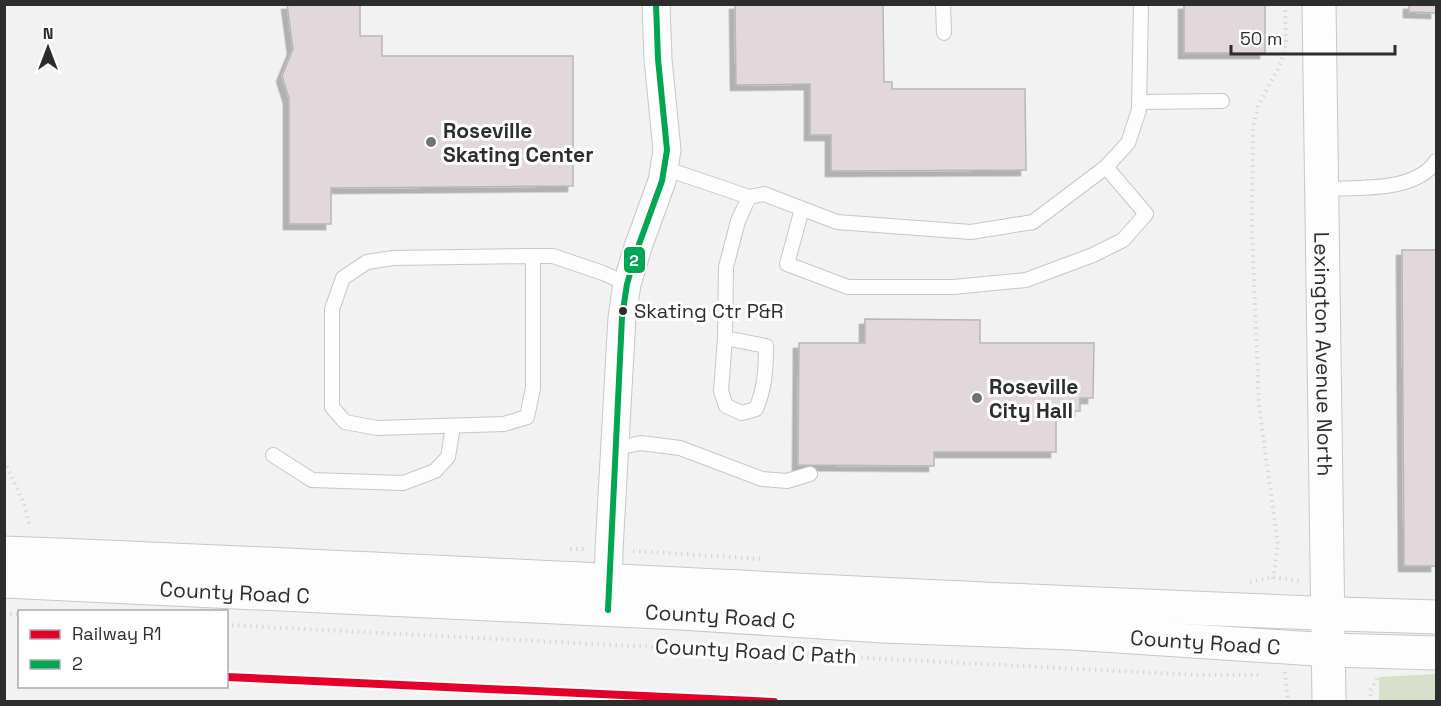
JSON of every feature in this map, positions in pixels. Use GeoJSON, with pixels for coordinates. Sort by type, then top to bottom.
{"type":"FeatureCollection","features":[{"type":"Feature","properties":{"kind":"main road","name":"Lexington Avenue North"},"geometry":{"type":"LineString","coordinates":[[1319,4],[1329,702]]}},
{"type":"Feature","properties":{"kind":"main road","name":"County Road C"},"geometry":{"type":"LineString","coordinates":[[4,553],[609,595],[883,626],[1072,633],[1330,650],[1437,653]]}},
{"type":"Feature","properties":{"kind":"main road","name":"County Road C"},"geometry":{"type":"LineString","coordinates":[[4,581],[609,595],[863,594],[1437,617]]}},
{"type":"Feature","properties":{"kind":"street"},"geometry":{"type":"LineString","coordinates":[[609,595],[609,550],[622,317],[627,284],[662,181],[667,150],[658,59],[656,4]]}},
{"type":"Feature","properties":{"kind":"lane"},"geometry":{"type":"LineString","coordinates":[[943,4],[944,33]]}},
{"type":"Feature","properties":{"kind":"lane"},"geometry":{"type":"LineString","coordinates":[[664,168],[749,197],[764,194],[837,222],[971,232],[1033,222],[1106,167],[1128,144],[1139,110],[1141,4]]}},
{"type":"Feature","properties":{"kind":"lane"},"geometry":{"type":"LineString","coordinates":[[1139,102],[1222,101]]}},
{"type":"Feature","properties":{"kind":"lane"},"geometry":{"type":"LineString","coordinates":[[1322,189],[1396,185],[1414,180],[1435,166]]}},
{"type":"Feature","properties":{"kind":"lane"},"geometry":{"type":"LineString","coordinates":[[802,209],[787,264],[848,287],[953,286],[1026,280],[1094,255],[1123,240],[1146,214],[1106,167]]}},
{"type":"Feature","properties":{"kind":"lane"},"geometry":{"type":"LineString","coordinates":[[725,338],[766,346],[766,372],[762,395],[756,409],[742,413],[726,406],[720,391],[725,338],[726,267],[738,221],[749,197]]}},
{"type":"Feature","properties":{"kind":"lane"},"geometry":{"type":"LineString","coordinates":[[533,256],[533,388],[527,417],[504,424],[377,428],[345,422],[332,407],[332,309],[343,278],[367,262],[393,258],[533,256],[553,256],[627,284]]}},
{"type":"Feature","properties":{"kind":"lane"},"geometry":{"type":"LineString","coordinates":[[273,455],[312,480],[403,483],[435,471],[448,457],[453,426]]}},
{"type":"Feature","properties":{"kind":"lane"},"geometry":{"type":"LineString","coordinates":[[616,448],[641,443],[670,446],[762,479],[787,481],[810,474]]}},
{"type":"Feature","properties":{"kind":"path"},"geometry":{"type":"LineString","coordinates":[[1273,577],[1278,545],[1259,405],[1252,230],[1253,127],[1258,106],[1281,63],[1286,42],[1285,4]]}},
{"type":"Feature","properties":{"kind":"path"},"geometry":{"type":"LineString","coordinates":[[4,461],[23,501],[32,531]]}},
{"type":"Feature","properties":{"kind":"path","name":"County Road C Path"},"geometry":{"type":"LineString","coordinates":[[228,625],[1197,675],[1263,675]]}},
{"type":"Feature","properties":{"kind":"path"},"geometry":{"type":"LineString","coordinates":[[1274,675],[1285,675],[1288,702]]}},
{"type":"Feature","properties":{"kind":"path"},"geometry":{"type":"LineString","coordinates":[[1371,702],[1370,691],[1378,678]]}},
{"type":"Feature","properties":{"kind":"green space"},"geometry":{"type":"Polygon","coordinates":[[[1436,674],[1436,701],[1379,701],[1379,677],[1436,674]]]}},
{"type":"Feature","properties":{"kind":"building","name":"Roseville Skating Center"},"geometry":{"type":"Polygon","coordinates":[[[287,4],[360,4],[360,36],[382,36],[382,56],[573,56],[573,186],[331,188],[331,224],[289,224],[289,98],[282,76],[293,49],[287,4]]]}},
{"type":"Feature","properties":{"kind":"building"},"geometry":{"type":"Polygon","coordinates":[[[735,4],[883,4],[884,82],[892,82],[892,89],[1025,89],[1026,170],[831,171],[831,135],[810,135],[810,84],[736,85],[735,4]]]}},
{"type":"Feature","properties":{"kind":"building"},"geometry":{"type":"Polygon","coordinates":[[[1184,4],[1265,4],[1265,53],[1184,53],[1184,4]]]}},
{"type":"Feature","properties":{"kind":"building"},"geometry":{"type":"Polygon","coordinates":[[[1409,4],[1436,4],[1436,13],[1409,12],[1409,4]]]}},
{"type":"Feature","properties":{"kind":"building"},"geometry":{"type":"Polygon","coordinates":[[[1402,250],[1436,250],[1436,566],[1404,566],[1402,250]]]}},
{"type":"Feature","properties":{"kind":"building","name":"Roseville City Hall"},"geometry":{"type":"Polygon","coordinates":[[[865,319],[980,320],[980,343],[1094,343],[1093,398],[1080,398],[1080,411],[1056,411],[1056,452],[934,452],[934,466],[798,465],[799,343],[865,343],[865,319]]]}},
{"type":"Feature","properties":{"kind":"rail line","name":"R1"},"geometry":{"type":"LineString","coordinates":[[228,677],[774,702]]}},
{"type":"Feature","properties":{"kind":"transit line","name":"2"},"geometry":{"type":"LineString","coordinates":[[608,610],[622,317],[627,284],[662,181],[667,150],[658,59],[656,4]]}},
{"type":"Feature","properties":{"kind":"place","name":"Roseville Skating Center"},"geometry":{"type":"Point","coordinates":[431,142]}},
{"type":"Feature","properties":{"kind":"place","name":"Skating Ctr P&R"},"geometry":{"type":"Point","coordinates":[623,311]}},
{"type":"Feature","properties":{"kind":"place","name":"Roseville City Hall"},"geometry":{"type":"Point","coordinates":[977,398]}}]}
